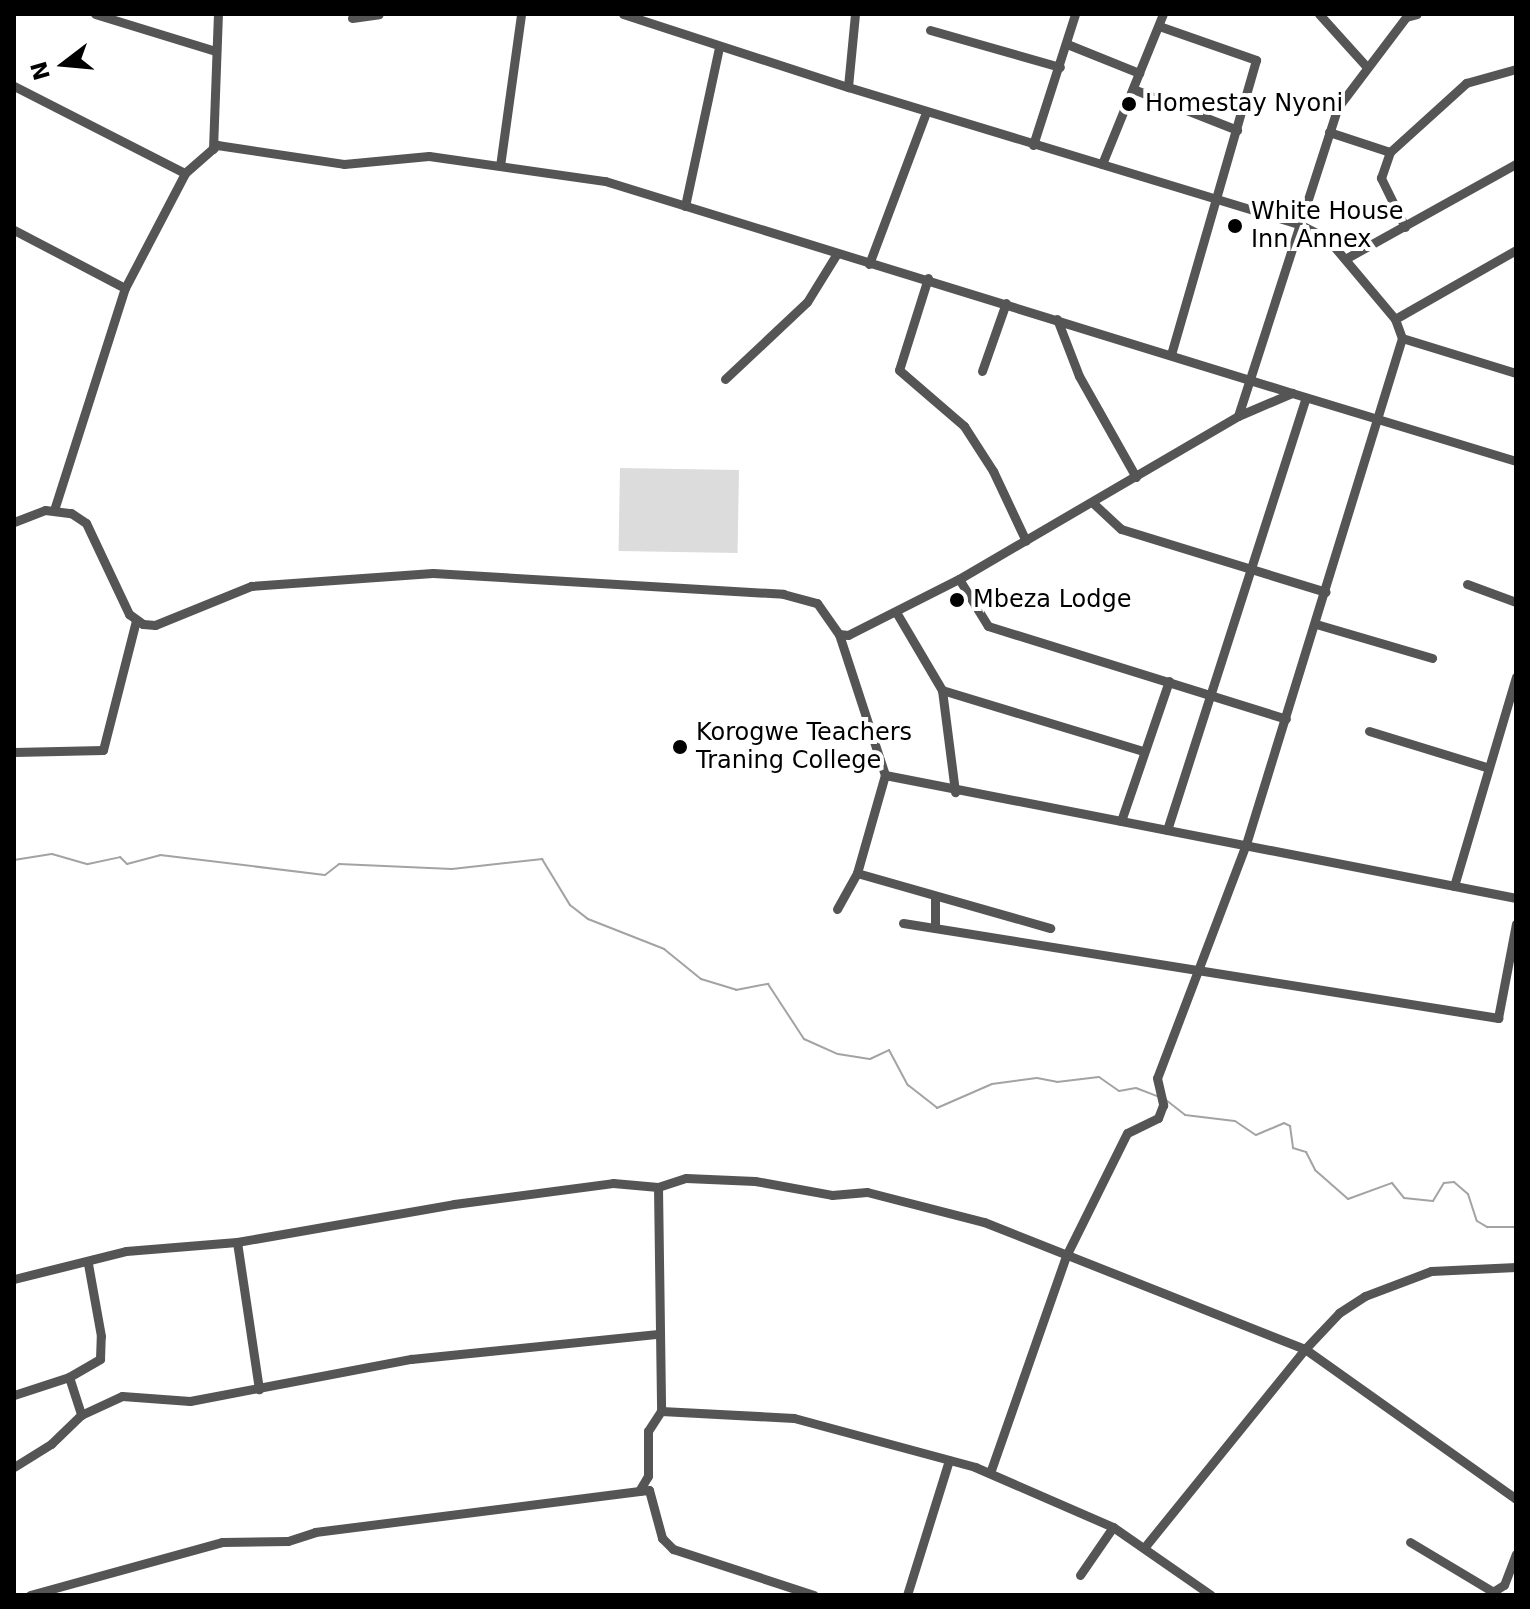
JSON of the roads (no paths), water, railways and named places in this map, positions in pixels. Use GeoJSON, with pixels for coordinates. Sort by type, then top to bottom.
{"type":"FeatureCollection","features":[{"type":"Feature","properties":{"kind":"street"},"geometry":{"type":"LineString","coordinates":[[95,14],[215,51]]}},
{"type":"Feature","properties":{"kind":"street"},"geometry":{"type":"LineString","coordinates":[[213,149],[218,14]]}},
{"type":"Feature","properties":{"kind":"street"},"geometry":{"type":"LineString","coordinates":[[352,18],[379,14]]}},
{"type":"Feature","properties":{"kind":"street"},"geometry":{"type":"LineString","coordinates":[[500,166],[521,14]]}},
{"type":"Feature","properties":{"kind":"street"},"geometry":{"type":"LineString","coordinates":[[623,14],[926,112],[1297,223],[1327,238],[1395,319],[1402,338],[1246,844],[1157,1078],[1163,1105],[1158,1118],[1127,1133],[1066,1256],[990,1473]]}},
{"type":"Feature","properties":{"kind":"street"},"geometry":{"type":"LineString","coordinates":[[848,87],[855,14]]}},
{"type":"Feature","properties":{"kind":"street"},"geometry":{"type":"LineString","coordinates":[[1033,145],[1075,14]]}},
{"type":"Feature","properties":{"kind":"street"},"geometry":{"type":"LineString","coordinates":[[1102,164],[1163,14]]}},
{"type":"Feature","properties":{"kind":"street"},"geometry":{"type":"LineString","coordinates":[[1319,14],[1366,66]]}},
{"type":"Feature","properties":{"kind":"street"},"geometry":{"type":"LineString","coordinates":[[1238,416],[1297,223],[1329,132],[1366,66],[1406,17],[1417,14]]}},
{"type":"Feature","properties":{"kind":"street"},"geometry":{"type":"LineString","coordinates":[[1159,26],[1256,60],[1171,354]]}},
{"type":"Feature","properties":{"kind":"street"},"geometry":{"type":"LineString","coordinates":[[930,30],[1060,67]]}},
{"type":"Feature","properties":{"kind":"street"},"geometry":{"type":"LineString","coordinates":[[1067,44],[1139,73]]}},
{"type":"Feature","properties":{"kind":"street"},"geometry":{"type":"LineString","coordinates":[[685,206],[719,47]]}},
{"type":"Feature","properties":{"kind":"street"},"geometry":{"type":"LineString","coordinates":[[1405,227],[1381,178],[1390,152],[1466,83],[1516,69]]}},
{"type":"Feature","properties":{"kind":"street"},"geometry":{"type":"LineString","coordinates":[[14,86],[185,173]]}},
{"type":"Feature","properties":{"kind":"street"},"geometry":{"type":"LineString","coordinates":[[1133,89],[1237,130]]}},
{"type":"Feature","properties":{"kind":"street"},"geometry":{"type":"LineString","coordinates":[[869,264],[926,112]]}},
{"type":"Feature","properties":{"kind":"street"},"geometry":{"type":"LineString","coordinates":[[1329,132],[1390,152]]}},
{"type":"Feature","properties":{"kind":"street"},"geometry":{"type":"LineString","coordinates":[[54,510],[125,288],[185,173],[213,149],[344,164],[429,156],[605,181],[836,255],[928,278],[1516,461]]}},
{"type":"Feature","properties":{"kind":"street"},"geometry":{"type":"LineString","coordinates":[[1345,259],[1516,165]]}},
{"type":"Feature","properties":{"kind":"street"},"geometry":{"type":"LineString","coordinates":[[14,230],[125,288]]}},
{"type":"Feature","properties":{"kind":"street"},"geometry":{"type":"LineString","coordinates":[[1395,319],[1516,250]]}},
{"type":"Feature","properties":{"kind":"street"},"geometry":{"type":"LineString","coordinates":[[725,379],[807,302],[836,255]]}},
{"type":"Feature","properties":{"kind":"street"},"geometry":{"type":"LineString","coordinates":[[928,278],[899,370],[964,426],[993,471],[1026,541]]}},
{"type":"Feature","properties":{"kind":"street"},"geometry":{"type":"LineString","coordinates":[[982,371],[1006,303]]}},
{"type":"Feature","properties":{"kind":"street"},"geometry":{"type":"LineString","coordinates":[[1057,319],[1079,376],[1136,477]]}},
{"type":"Feature","properties":{"kind":"street"},"geometry":{"type":"LineString","coordinates":[[1402,338],[1516,373]]}},
{"type":"Feature","properties":{"kind":"street"},"geometry":{"type":"LineString","coordinates":[[839,634],[856,633],[959,579],[1238,416],[1292,393]]}},
{"type":"Feature","properties":{"kind":"street"},"geometry":{"type":"LineString","coordinates":[[1167,830],[1208,692],[1306,398]]}},
{"type":"Feature","properties":{"kind":"street"},"geometry":{"type":"LineString","coordinates":[[1093,503],[1121,529],[1326,592]]}},
{"type":"Feature","properties":{"kind":"street"},"geometry":{"type":"LineString","coordinates":[[14,752],[103,750],[136,621],[86,523],[54,510],[15,517]]}},
{"type":"Feature","properties":{"kind":"street"},"geometry":{"type":"LineString","coordinates":[[136,621],[155,625],[251,586],[433,573],[783,594],[817,603],[839,634],[885,775],[857,873],[837,909]]}},
{"type":"Feature","properties":{"kind":"street"},"geometry":{"type":"LineString","coordinates":[[959,579],[988,626],[1208,692],[1286,719]]}},
{"type":"Feature","properties":{"kind":"street"},"geometry":{"type":"LineString","coordinates":[[1467,584],[1516,602]]}},
{"type":"Feature","properties":{"kind":"street"},"geometry":{"type":"LineString","coordinates":[[896,612],[942,690],[955,792]]}},
{"type":"Feature","properties":{"kind":"street"},"geometry":{"type":"LineString","coordinates":[[1316,624],[1432,658]]}},
{"type":"Feature","properties":{"kind":"street"},"geometry":{"type":"LineString","coordinates":[[1454,886],[1486,767],[1516,677]]}},
{"type":"Feature","properties":{"kind":"street"},"geometry":{"type":"LineString","coordinates":[[1121,821],[1169,681]]}},
{"type":"Feature","properties":{"kind":"street"},"geometry":{"type":"LineString","coordinates":[[942,690],[1143,751]]}},
{"type":"Feature","properties":{"kind":"street"},"geometry":{"type":"LineString","coordinates":[[1369,731],[1486,767]]}},
{"type":"Feature","properties":{"kind":"street"},"geometry":{"type":"LineString","coordinates":[[885,775],[955,792],[1246,844],[1516,898]]}},
{"type":"Feature","properties":{"kind":"street"},"geometry":{"type":"LineString","coordinates":[[857,873],[1050,928]]}},
{"type":"Feature","properties":{"kind":"street"},"geometry":{"type":"LineString","coordinates":[[935,897],[935,928]]}},
{"type":"Feature","properties":{"kind":"street"},"geometry":{"type":"LineString","coordinates":[[903,923],[1198,974],[1498,1018],[1516,924]]}},
{"type":"Feature","properties":{"kind":"street"},"geometry":{"type":"LineString","coordinates":[[14,1279],[88,1264],[126,1251],[237,1242],[468,1202],[613,1183],[658,1187],[686,1178],[755,1181],[832,1195],[867,1192],[984,1222],[1305,1349],[1516,1499]]}},
{"type":"Feature","properties":{"kind":"street"},"geometry":{"type":"LineString","coordinates":[[639,1491],[648,1476],[648,1431],[661,1411],[656,1334],[658,1187]]}},
{"type":"Feature","properties":{"kind":"street"},"geometry":{"type":"LineString","coordinates":[[237,1242],[259,1389]]}},
{"type":"Feature","properties":{"kind":"street"},"geometry":{"type":"LineString","coordinates":[[14,1395],[69,1377],[100,1359],[101,1336],[88,1264]]}},
{"type":"Feature","properties":{"kind":"street"},"geometry":{"type":"LineString","coordinates":[[1146,1545],[1305,1349],[1339,1313],[1365,1296],[1431,1271],[1516,1267]]}},
{"type":"Feature","properties":{"kind":"street"},"geometry":{"type":"LineString","coordinates":[[14,1467],[51,1444],[81,1415],[122,1396],[190,1401],[411,1359],[656,1334]]}},
{"type":"Feature","properties":{"kind":"street"},"geometry":{"type":"LineString","coordinates":[[69,1377],[81,1415]]}},
{"type":"Feature","properties":{"kind":"street"},"geometry":{"type":"LineString","coordinates":[[661,1411],[794,1418],[990,1473],[1113,1527],[1146,1545],[1211,1595]]}},
{"type":"Feature","properties":{"kind":"street"},"geometry":{"type":"LineString","coordinates":[[907,1595],[949,1460]]}},
{"type":"Feature","properties":{"kind":"street"},"geometry":{"type":"LineString","coordinates":[[30,1595],[222,1542],[288,1541],[315,1532],[649,1490],[662,1538],[673,1549],[814,1595]]}},
{"type":"Feature","properties":{"kind":"street"},"geometry":{"type":"LineString","coordinates":[[1080,1575],[1113,1527]]}},
{"type":"Feature","properties":{"kind":"street"},"geometry":{"type":"LineString","coordinates":[[1410,1542],[1491,1593],[1504,1585],[1516,1554]]}},
{"type":"Feature","properties":{"kind":"waterway"},"geometry":{"type":"LineString","coordinates":[[14,860],[52,854],[88,864],[120,857],[127,864],[160,855],[325,875],[339,864],[452,869],[542,859],[570,905],[588,919],[664,949],[701,979],[736,990],[768,984],[804,1039],[838,1054],[870,1059],[889,1050],[908,1085],[937,1108],[992,1084],[1037,1078],[1057,1082],[1099,1077],[1119,1091],[1136,1088],[1157,1096]]}},
{"type":"Feature","properties":{"kind":"waterway"},"geometry":{"type":"LineString","coordinates":[[1166,1100],[1185,1115],[1235,1121],[1256,1135],[1284,1123],[1290,1126],[1293,1148],[1306,1152],[1315,1170],[1348,1199],[1392,1183],[1404,1198],[1433,1201],[1444,1183],[1454,1182],[1468,1194],[1477,1221],[1487,1227],[1516,1227]]}},
{"type":"Feature","properties":{"kind":"place","name":"Homestay Nyoni"},"geometry":{"type":"Point","coordinates":[1129,104]}},
{"type":"Feature","properties":{"kind":"place","name":"White House Inn Annex"},"geometry":{"type":"Point","coordinates":[1235,226]}},
{"type":"Feature","properties":{"kind":"place","name":"Mbeza Lodge"},"geometry":{"type":"Point","coordinates":[957,600]}},
{"type":"Feature","properties":{"kind":"place","name":"Korogwe Teachers Traning College"},"geometry":{"type":"Point","coordinates":[680,747]}}]}
